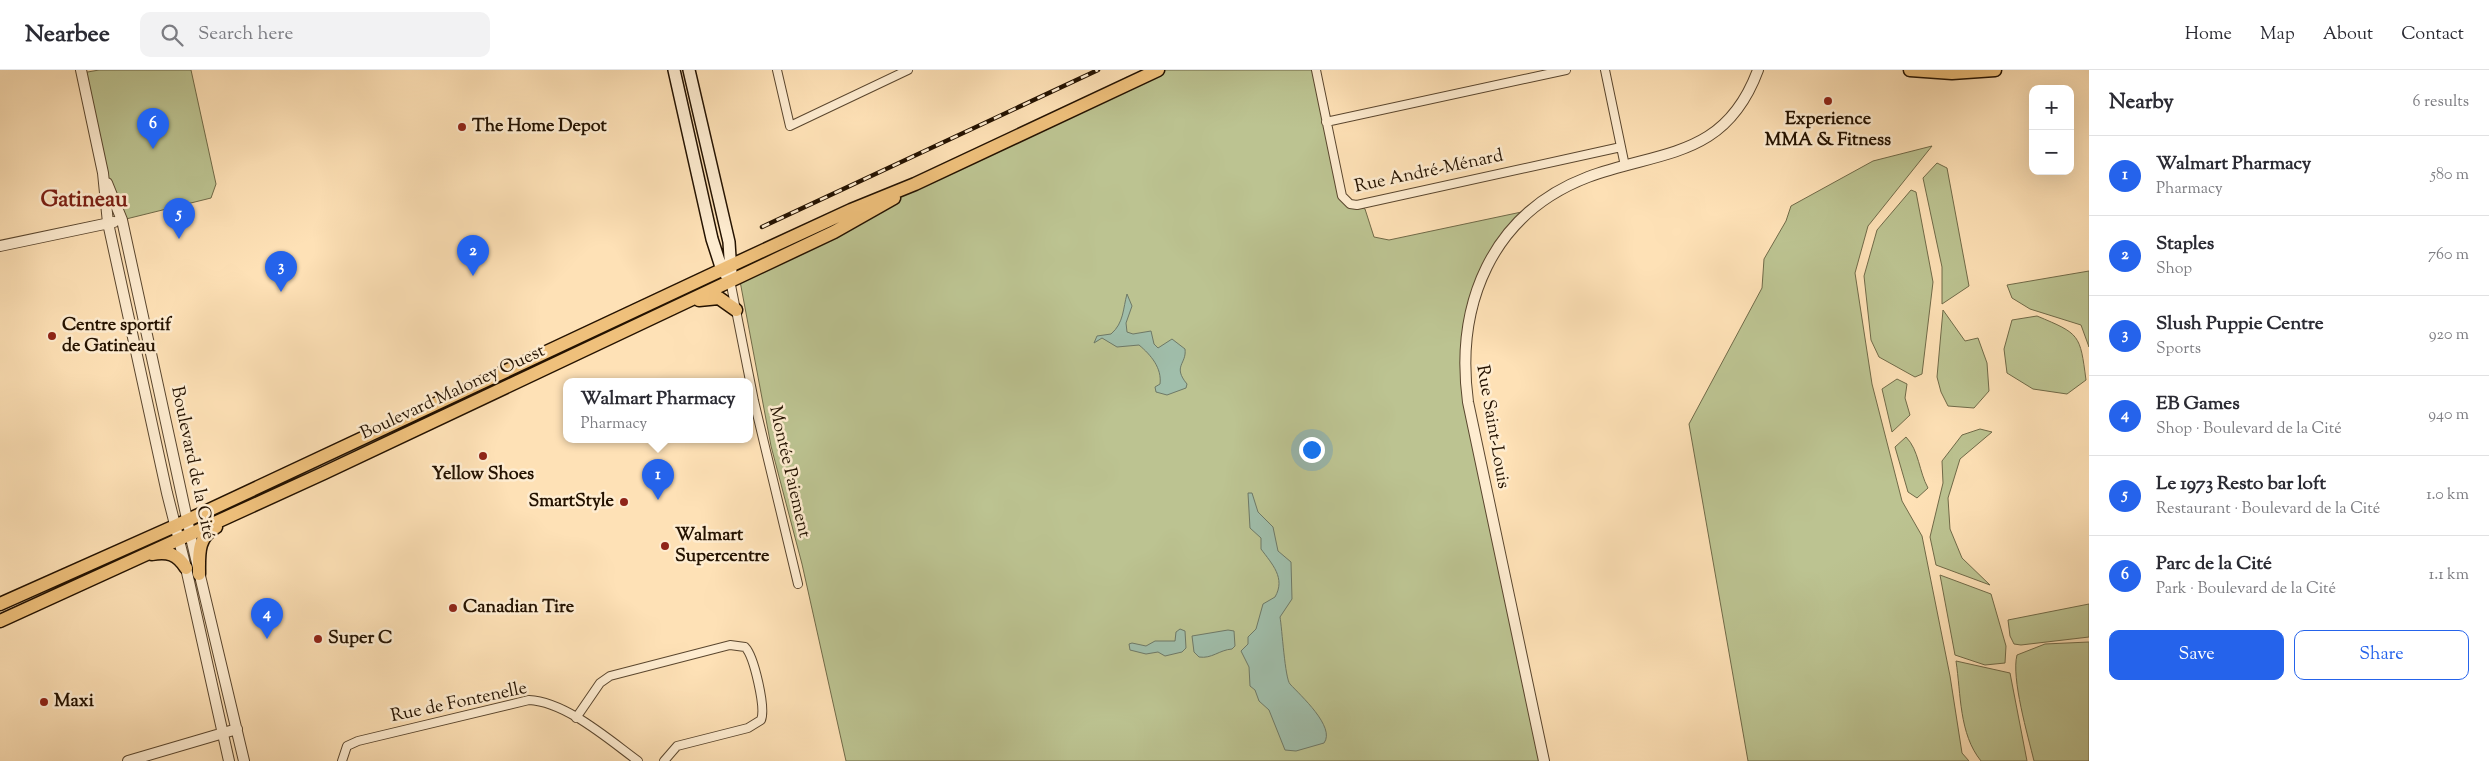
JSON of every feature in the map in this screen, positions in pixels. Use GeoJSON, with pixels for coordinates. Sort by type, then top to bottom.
{"type":"FeatureCollection","features":[{"type":"Feature","properties":{"kind":"main road","name":"Montée Paiement"},"geometry":{"type":"LineString","coordinates":[[674,70],[712,239],[727,267]]}},
{"type":"Feature","properties":{"kind":"main road","name":"Montée Paiement"},"geometry":{"type":"LineString","coordinates":[[689,70],[727,233],[727,267],[730,280]]}},
{"type":"Feature","properties":{"kind":"main road","name":"Boulevard Maloney Ouest"},"geometry":{"type":"LineString","coordinates":[[0,604],[175,526],[727,267],[851,210],[915,184],[1158,70]]}},
{"type":"Feature","properties":{"kind":"main road"},"geometry":{"type":"LineString","coordinates":[[1910,70],[1952,73],[1995,70]]}},
{"type":"Feature","properties":{"kind":"main road","name":"Boulevard Maloney Ouest"},"geometry":{"type":"LineString","coordinates":[[0,621],[253,506],[834,232],[884,205],[915,184]]}},
{"type":"Feature","properties":{"kind":"main road"},"geometry":{"type":"LineString","coordinates":[[670,309],[712,297],[724,300],[736,310]]}},
{"type":"Feature","properties":{"kind":"main road"},"geometry":{"type":"LineString","coordinates":[[199,574],[199,549],[202,539],[212,530],[253,506]]}},
{"type":"Feature","properties":{"kind":"main road"},"geometry":{"type":"LineString","coordinates":[[140,557],[161,552],[171,554],[178,557],[186,568]]}},
{"type":"Feature","properties":{"kind":"street","name":"Boulevard de la Cité"},"geometry":{"type":"LineString","coordinates":[[81,70],[104,173],[108,223],[175,526],[184,537],[199,574],[244,761]]}},
{"type":"Feature","properties":{"kind":"street"},"geometry":{"type":"LineString","coordinates":[[777,70],[790,126],[908,70]]}},
{"type":"Feature","properties":{"kind":"street","name":"Rue André-Ménard"},"geometry":{"type":"LineString","coordinates":[[1316,70],[1342,196],[1346,202],[1353,205],[1621,146]]}},
{"type":"Feature","properties":{"kind":"street"},"geometry":{"type":"LineString","coordinates":[[1326,122],[1566,70]]}},
{"type":"Feature","properties":{"kind":"street"},"geometry":{"type":"LineString","coordinates":[[1605,70],[1625,166]]}},
{"type":"Feature","properties":{"kind":"street","name":"Rue Saint-Louis"},"geometry":{"type":"LineString","coordinates":[[1544,761],[1470,411],[1464,373],[1465,337],[1474,299],[1483,276],[1499,246],[1514,226],[1531,210],[1564,188],[1588,177],[1676,153],[1706,137],[1739,107],[1752,87],[1758,70]]}},
{"type":"Feature","properties":{"kind":"street","name":"Boulevard de la Cité"},"geometry":{"type":"LineString","coordinates":[[104,173],[122,220],[152,354],[187,520],[184,537],[186,568],[229,761]]}},
{"type":"Feature","properties":{"kind":"street"},"geometry":{"type":"LineString","coordinates":[[0,246],[122,220]]}},
{"type":"Feature","properties":{"kind":"street","name":"Montée Paiement"},"geometry":{"type":"LineString","coordinates":[[730,280],[749,378]]}},
{"type":"Feature","properties":{"kind":"street"},"geometry":{"type":"LineString","coordinates":[[138,358],[152,354]]}},
{"type":"Feature","properties":{"kind":"street","name":"Montée Paiement"},"geometry":{"type":"LineString","coordinates":[[753,397],[798,584]]}},
{"type":"Feature","properties":{"kind":"street"},"geometry":{"type":"LineString","coordinates":[[576,718],[600,683],[610,676],[730,645],[745,648],[751,655],[763,706],[761,720],[748,728],[677,746],[664,761]]}},
{"type":"Feature","properties":{"kind":"street","name":"Rue de Fontenelle"},"geometry":{"type":"LineString","coordinates":[[342,761],[347,746],[358,741],[521,701],[545,703],[576,718],[638,761]]}},
{"type":"Feature","properties":{"kind":"street"},"geometry":{"type":"LineString","coordinates":[[130,761],[237,730]]}},
{"type":"Feature","properties":{"kind":"green space"},"geometry":{"type":"Polygon","coordinates":[[[99,70],[191,70],[216,184],[211,198],[122,220],[103,173],[82,73],[99,70]]]}},
{"type":"Feature","properties":{"kind":"green space"},"geometry":{"type":"Polygon","coordinates":[[[1158,70],[1316,70],[1342,196],[1365,209],[1374,237],[1389,240],[1531,210],[1487,268],[1464,361],[1544,761],[846,761],[802,564],[771,446],[740,281],[915,184],[1158,70]]]}},
{"type":"Feature","properties":{"kind":"green space"},"geometry":{"type":"Polygon","coordinates":[[[1932,146],[1868,226],[1855,273],[1872,384],[1902,501],[1922,536],[1950,676],[1962,753],[1969,761],[1748,761],[1689,424],[1762,288],[1764,259],[1786,221],[1791,206],[1873,161],[1932,146]]]}},
{"type":"Feature","properties":{"kind":"green space"},"geometry":{"type":"Polygon","coordinates":[[[1937,163],[1947,168],[1969,286],[1942,304],[1942,267],[1923,178],[1937,163]]]}},
{"type":"Feature","properties":{"kind":"green space"},"geometry":{"type":"Polygon","coordinates":[[[1911,190],[1916,192],[1933,282],[1922,374],[1915,377],[1879,357],[1871,340],[1864,276],[1877,230],[1911,190]]]}},
{"type":"Feature","properties":{"kind":"green space"},"geometry":{"type":"Polygon","coordinates":[[[2089,271],[2089,347],[2081,325],[2030,309],[2012,298],[2007,285],[2089,271]]]}},
{"type":"Feature","properties":{"kind":"green space"},"geometry":{"type":"Polygon","coordinates":[[[1943,310],[1965,341],[1978,338],[1987,363],[1989,391],[1974,408],[1948,406],[1941,392],[1937,377],[1943,310]]]}},
{"type":"Feature","properties":{"kind":"green space"},"geometry":{"type":"Polygon","coordinates":[[[2037,316],[2070,332],[2079,344],[2086,380],[2067,394],[2033,389],[2007,373],[2004,349],[2012,320],[2037,316]]]}},
{"type":"Feature","properties":{"kind":"green space"},"geometry":{"type":"Polygon","coordinates":[[[1897,379],[1907,384],[1905,398],[1910,415],[1892,432],[1882,389],[1897,379]]]}},
{"type":"Feature","properties":{"kind":"green space"},"geometry":{"type":"Polygon","coordinates":[[[1980,429],[1992,432],[1960,459],[1948,498],[1950,529],[1962,558],[1990,585],[1936,565],[1930,537],[1943,483],[1942,461],[1962,435],[1980,429]]]}},
{"type":"Feature","properties":{"kind":"green space"},"geometry":{"type":"Polygon","coordinates":[[[1906,437],[1914,448],[1928,488],[1917,498],[1908,492],[1895,447],[1906,437]]]}},
{"type":"Feature","properties":{"kind":"green space"},"geometry":{"type":"Polygon","coordinates":[[[1940,575],[1991,594],[2006,646],[2005,663],[1985,665],[1955,655],[1940,575]]]}},
{"type":"Feature","properties":{"kind":"green space"},"geometry":{"type":"Polygon","coordinates":[[[2089,604],[2089,637],[2021,645],[2014,644],[2010,636],[2008,620],[2089,604]]]}},
{"type":"Feature","properties":{"kind":"green space"},"geometry":{"type":"Polygon","coordinates":[[[2089,642],[2089,761],[2034,761],[2018,692],[2016,678],[2017,655],[2045,644],[2089,642]]]}},
{"type":"Feature","properties":{"kind":"green space"},"geometry":{"type":"Polygon","coordinates":[[[1956,661],[2010,673],[2027,761],[1981,761],[1974,750],[1965,726],[1956,661]]]}},
{"type":"Feature","properties":{"kind":"shaded area"},"geometry":{"type":"Polygon","coordinates":[[[1127,294],[1132,306],[1126,323],[1127,332],[1133,334],[1151,331],[1154,344],[1158,348],[1172,339],[1185,349],[1180,369],[1187,384],[1186,388],[1167,395],[1156,392],[1155,387],[1160,384],[1157,367],[1148,353],[1139,345],[1117,347],[1102,338],[1094,343],[1097,336],[1111,334],[1115,330],[1122,315],[1127,294]]]}},
{"type":"Feature","properties":{"kind":"shaded area"},"geometry":{"type":"Polygon","coordinates":[[[1248,493],[1252,493],[1258,512],[1273,527],[1278,551],[1291,562],[1292,599],[1280,617],[1288,680],[1315,712],[1325,729],[1324,743],[1296,751],[1285,750],[1269,710],[1259,701],[1255,690],[1250,686],[1249,667],[1241,651],[1248,644],[1248,637],[1256,629],[1263,604],[1275,597],[1279,584],[1276,571],[1261,549],[1261,538],[1250,528],[1248,493]]]}},
{"type":"Feature","properties":{"kind":"shaded area"},"geometry":{"type":"Polygon","coordinates":[[[1180,629],[1185,631],[1186,648],[1182,652],[1165,656],[1158,652],[1146,654],[1130,650],[1129,644],[1132,643],[1146,646],[1155,641],[1175,641],[1176,632],[1180,629]]]}},
{"type":"Feature","properties":{"kind":"shaded area"},"geometry":{"type":"Polygon","coordinates":[[[1228,630],[1234,631],[1235,646],[1232,649],[1204,657],[1199,657],[1194,652],[1192,636],[1228,630]]]}},
{"type":"Feature","properties":{"kind":"railway"},"geometry":{"type":"LineString","coordinates":[[762,227],[1098,70]]}},
{"type":"Feature","properties":{"kind":"place","name":"Experience MMA & Fitness"},"geometry":{"type":"Point","coordinates":[1828,101]}},
{"type":"Feature","properties":{"kind":"place","name":"The Home Depot"},"geometry":{"type":"Point","coordinates":[462,127]}},
{"type":"Feature","properties":{"kind":"place","name":"Parc de la Cité"},"geometry":{"type":"Point","coordinates":[153,149]}},
{"type":"Feature","properties":{"kind":"place","name":"Le 1973 Resto bar loft"},"geometry":{"type":"Point","coordinates":[179,239]}},
{"type":"Feature","properties":{"kind":"place","name":"Staples"},"geometry":{"type":"Point","coordinates":[473,276]}},
{"type":"Feature","properties":{"kind":"place","name":"Slush Puppie Centre"},"geometry":{"type":"Point","coordinates":[281,292]}},
{"type":"Feature","properties":{"kind":"place","name":"Centre sportif de Gatineau"},"geometry":{"type":"Point","coordinates":[52,336]}},
{"type":"Feature","properties":{"kind":"place","name":"Yellow Shoes"},"geometry":{"type":"Point","coordinates":[483,456]}},
{"type":"Feature","properties":{"kind":"place","name":"Walmart Pharmacy"},"geometry":{"type":"Point","coordinates":[658,500]}},
{"type":"Feature","properties":{"kind":"place","name":"SmartStyle"},"geometry":{"type":"Point","coordinates":[624,502]}},
{"type":"Feature","properties":{"kind":"place","name":"Walmart Supercentre"},"geometry":{"type":"Point","coordinates":[665,546]}},
{"type":"Feature","properties":{"kind":"place","name":"Canadian Tire"},"geometry":{"type":"Point","coordinates":[453,608]}},
{"type":"Feature","properties":{"kind":"place","name":"EB Games"},"geometry":{"type":"Point","coordinates":[267,639]}},
{"type":"Feature","properties":{"kind":"place","name":"Super C"},"geometry":{"type":"Point","coordinates":[318,639]}},
{"type":"Feature","properties":{"kind":"place","name":"Maxi"},"geometry":{"type":"Point","coordinates":[44,702]}},
{"type":"Feature","properties":{"kind":"district","name":"Gatineau"},"geometry":{"type":"Point","coordinates":[84,201]}}]}
